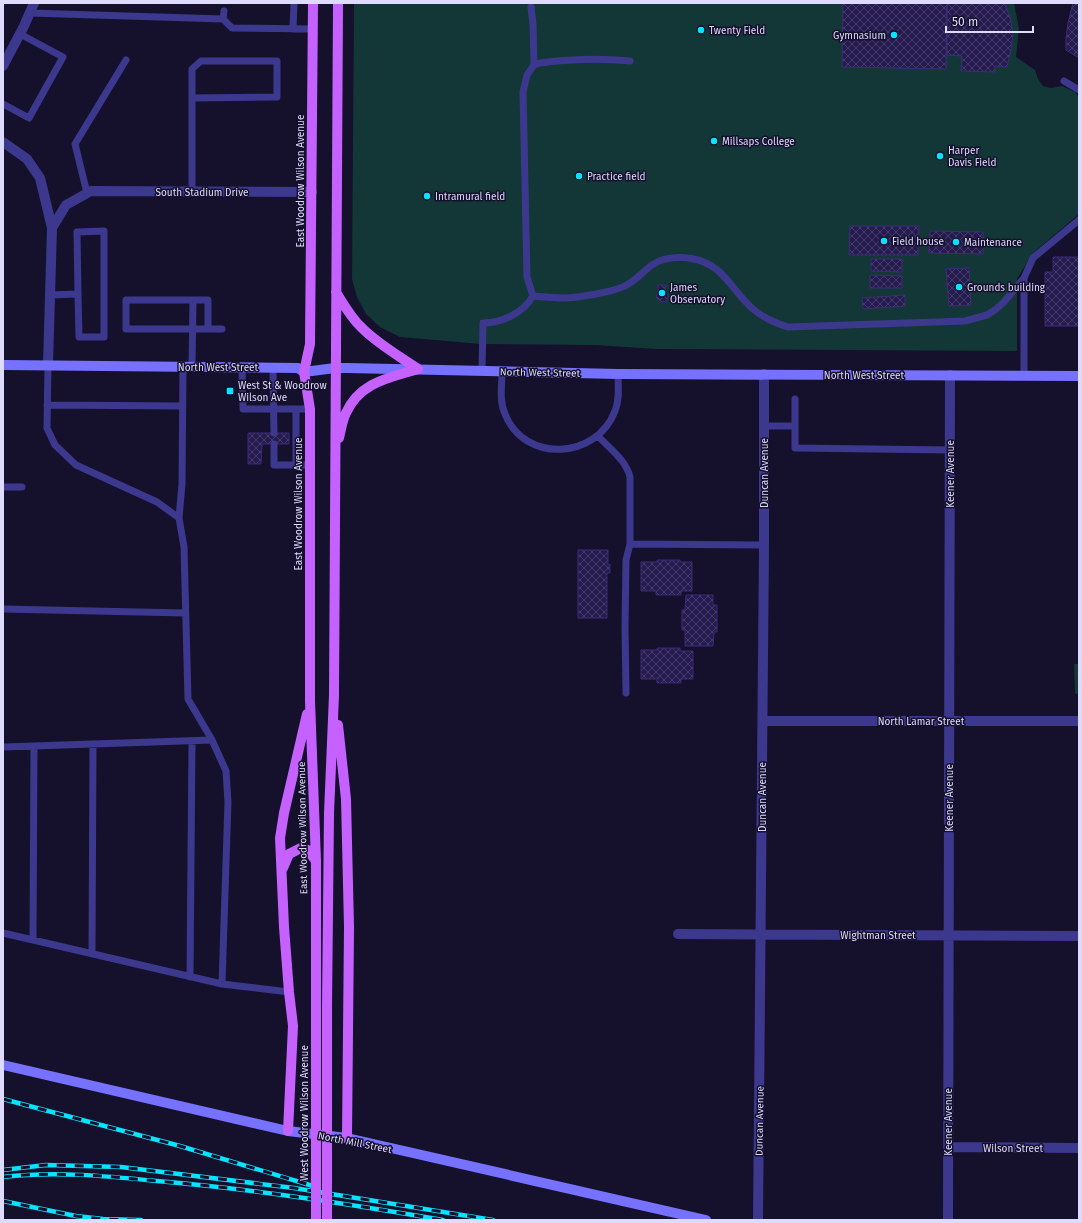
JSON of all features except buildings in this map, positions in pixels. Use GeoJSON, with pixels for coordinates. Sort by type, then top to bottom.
{"type":"FeatureCollection","features":[{"type":"Feature","properties":{"kind":"main road","name":"East Woodrow Wilson Avenue"},"geometry":{"type":"LineString","coordinates":[[313,3],[310,344],[304,372],[310,409],[310,701],[316,861],[316,1006]]}},
{"type":"Feature","properties":{"kind":"main road"},"geometry":{"type":"LineString","coordinates":[[327,1220],[328,821],[334,695],[338,3]]}},
{"type":"Feature","properties":{"kind":"main road"},"geometry":{"type":"LineString","coordinates":[[336,292],[350,315],[360,327],[418,369]]}},
{"type":"Feature","properties":{"kind":"main road"},"geometry":{"type":"LineString","coordinates":[[335,455],[345,414],[363,391],[374,383],[418,369]]}},
{"type":"Feature","properties":{"kind":"main road"},"geometry":{"type":"LineString","coordinates":[[334,695],[346,799],[349,927],[347,1138]]}},
{"type":"Feature","properties":{"kind":"main road"},"geometry":{"type":"LineString","coordinates":[[288,1131],[293,1026],[284,927],[280,838],[284,814],[310,701]]}},
{"type":"Feature","properties":{"kind":"main road"},"geometry":{"type":"LineString","coordinates":[[282,870],[289,854],[301,848],[308,850],[316,861]]}},
{"type":"Feature","properties":{"kind":"main road","name":"West Woodrow Wilson Avenue"},"geometry":{"type":"LineString","coordinates":[[316,1006],[316,1220]]}},
{"type":"Feature","properties":{"kind":"street"},"geometry":{"type":"LineString","coordinates":[[3,66],[32,8]]}},
{"type":"Feature","properties":{"kind":"street"},"geometry":{"type":"LineString","coordinates":[[3,142],[27,159],[40,178],[52,228],[48,365]]}},
{"type":"Feature","properties":{"kind":"street"},"geometry":{"type":"LineString","coordinates":[[52,228],[66,205],[89,192]]}},
{"type":"Feature","properties":{"kind":"street","name":"South Stadium Drive"},"geometry":{"type":"LineString","coordinates":[[89,192],[312,192]]}},
{"type":"Feature","properties":{"kind":"street","name":"North West Street"},"geometry":{"type":"LineString","coordinates":[[3,365],[298,368],[304,372],[335,368],[618,374],[1079,376]]}},
{"type":"Feature","properties":{"kind":"street","name":"Duncan Avenue"},"geometry":{"type":"LineString","coordinates":[[758,1220],[763,720],[764,374]]}},
{"type":"Feature","properties":{"kind":"street","name":"Keener Avenue"},"geometry":{"type":"LineString","coordinates":[[948,1220],[950,375]]}},
{"type":"Feature","properties":{"kind":"street","name":"North Lamar Street"},"geometry":{"type":"LineString","coordinates":[[763,720],[1079,721]]}},
{"type":"Feature","properties":{"kind":"street","name":"Wightman Street"},"geometry":{"type":"LineString","coordinates":[[678,934],[1079,936]]}},
{"type":"Feature","properties":{"kind":"street","name":"North Mill Street"},"geometry":{"type":"LineString","coordinates":[[3,1065],[288,1131],[347,1138],[706,1220]]}},
{"type":"Feature","properties":{"kind":"street","name":"Wilson Street"},"geometry":{"type":"LineString","coordinates":[[948,1148],[1079,1148]]}},
{"type":"Feature","properties":{"kind":"lane"},"geometry":{"type":"LineString","coordinates":[[294,3],[294,29]]}},
{"type":"Feature","properties":{"kind":"lane"},"geometry":{"type":"LineString","coordinates":[[482,370],[483,324],[494,324],[504,320],[528,304],[533,296],[527,277],[523,92],[527,76],[534,65],[531,7]]}},
{"type":"Feature","properties":{"kind":"lane"},"geometry":{"type":"LineString","coordinates":[[32,8],[223,19],[232,28],[313,29]]}},
{"type":"Feature","properties":{"kind":"lane"},"geometry":{"type":"LineString","coordinates":[[223,19],[224,11]]}},
{"type":"Feature","properties":{"kind":"lane"},"geometry":{"type":"LineString","coordinates":[[3,104],[29,118],[63,57],[20,34]]}},
{"type":"Feature","properties":{"kind":"lane"},"geometry":{"type":"LineString","coordinates":[[534,65],[540,63],[582,59],[630,61]]}},
{"type":"Feature","properties":{"kind":"lane"},"geometry":{"type":"LineString","coordinates":[[89,192],[75,144],[126,60]]}},
{"type":"Feature","properties":{"kind":"lane"},"geometry":{"type":"LineString","coordinates":[[192,98],[277,97],[277,61],[201,61],[192,69],[192,98],[192,192]]}},
{"type":"Feature","properties":{"kind":"lane"},"geometry":{"type":"LineString","coordinates":[[1064,81],[1079,90]]}},
{"type":"Feature","properties":{"kind":"lane"},"geometry":{"type":"LineString","coordinates":[[533,296],[567,298],[621,288],[659,261],[693,258],[715,268],[725,276],[752,309],[775,323],[788,327],[965,321],[987,315],[996,310],[1024,278],[1033,258],[1079,220]]}},
{"type":"Feature","properties":{"kind":"lane"},"geometry":{"type":"LineString","coordinates":[[104,231],[104,337],[79,337],[78,294],[77,232],[104,231]]}},
{"type":"Feature","properties":{"kind":"lane"},"geometry":{"type":"LineString","coordinates":[[1024,278],[1024,376]]}},
{"type":"Feature","properties":{"kind":"lane"},"geometry":{"type":"LineString","coordinates":[[50,295],[78,294]]}},
{"type":"Feature","properties":{"kind":"lane"},"geometry":{"type":"LineString","coordinates":[[208,329],[208,300],[126,300],[126,329],[192,328],[208,329],[222,329]]}},
{"type":"Feature","properties":{"kind":"lane"},"geometry":{"type":"LineString","coordinates":[[192,300],[192,328],[182,406],[182,484],[179,518],[184,547],[188,699],[212,740],[226,771],[228,802],[222,984]]}},
{"type":"Feature","properties":{"kind":"lane"},"geometry":{"type":"LineString","coordinates":[[48,365],[47,428],[55,445],[76,465],[157,502],[179,518]]}},
{"type":"Feature","properties":{"kind":"lane"},"geometry":{"type":"LineString","coordinates":[[242,367],[243,410],[310,409]]}},
{"type":"Feature","properties":{"kind":"lane"},"geometry":{"type":"LineString","coordinates":[[273,368],[274,433]]}},
{"type":"Feature","properties":{"kind":"lane"},"geometry":{"type":"LineString","coordinates":[[502,371],[502,404],[505,414],[514,428],[526,440],[546,448],[564,449],[589,442],[598,436],[608,424],[615,412],[618,398],[618,374]]}},
{"type":"Feature","properties":{"kind":"lane"},"geometry":{"type":"LineString","coordinates":[[795,399],[795,448],[950,450]]}},
{"type":"Feature","properties":{"kind":"lane"},"geometry":{"type":"LineString","coordinates":[[47,405],[182,406]]}},
{"type":"Feature","properties":{"kind":"lane"},"geometry":{"type":"LineString","coordinates":[[296,409],[296,465]]}},
{"type":"Feature","properties":{"kind":"lane"},"geometry":{"type":"LineString","coordinates":[[764,426],[795,426]]}},
{"type":"Feature","properties":{"kind":"lane"},"geometry":{"type":"LineString","coordinates":[[598,436],[621,460],[630,476],[630,544],[626,560],[626,693]]}},
{"type":"Feature","properties":{"kind":"lane"},"geometry":{"type":"LineString","coordinates":[[274,444],[274,465],[310,465]]}},
{"type":"Feature","properties":{"kind":"lane"},"geometry":{"type":"LineString","coordinates":[[3,487],[22,487]]}},
{"type":"Feature","properties":{"kind":"lane"},"geometry":{"type":"LineString","coordinates":[[630,544],[764,545]]}},
{"type":"Feature","properties":{"kind":"lane"},"geometry":{"type":"LineString","coordinates":[[3,609],[185,613]]}},
{"type":"Feature","properties":{"kind":"lane"},"geometry":{"type":"LineString","coordinates":[[190,977],[192,740]]}},
{"type":"Feature","properties":{"kind":"lane"},"geometry":{"type":"LineString","coordinates":[[3,747],[212,740]]}},
{"type":"Feature","properties":{"kind":"lane"},"geometry":{"type":"LineString","coordinates":[[92,954],[93,744]]}},
{"type":"Feature","properties":{"kind":"lane"},"geometry":{"type":"LineString","coordinates":[[32,940],[34,746]]}},
{"type":"Feature","properties":{"kind":"lane"},"geometry":{"type":"LineString","coordinates":[[3,933],[222,984],[289,992]]}},
{"type":"Feature","properties":{"kind":"green space","name":"Millsaps College"},"geometry":{"type":"Polygon","coordinates":[[[354,3],[1014,3],[1019,29],[1016,57],[1035,70],[1038,79],[1043,86],[1051,88],[1062,86],[1075,92],[1079,97],[1079,214],[1033,253],[1017,279],[1017,351],[656,349],[594,345],[481,344],[400,337],[380,327],[366,314],[357,297],[352,279],[354,3]]]}},
{"type":"Feature","properties":{"kind":"green space"},"geometry":{"type":"Polygon","coordinates":[[[1074,664],[1079,664],[1079,693],[1075,694],[1074,664]]]}},
{"type":"Feature","properties":{"kind":"railway"},"geometry":{"type":"LineString","coordinates":[[3,1099],[180,1146],[313,1186]]}},
{"type":"Feature","properties":{"kind":"railway"},"geometry":{"type":"LineString","coordinates":[[3,1170],[46,1165],[121,1167],[294,1188],[493,1220]]}},
{"type":"Feature","properties":{"kind":"railway"},"geometry":{"type":"LineString","coordinates":[[3,1177],[61,1174],[119,1177],[193,1184],[372,1208],[443,1220]]}},
{"type":"Feature","properties":{"kind":"railway"},"geometry":{"type":"LineString","coordinates":[[3,1201],[76,1216],[103,1219],[141,1220]]}},
{"type":"Feature","properties":{"kind":"place","name":"Twenty Field"},"geometry":{"type":"Point","coordinates":[701,30]}},
{"type":"Feature","properties":{"kind":"place","name":"Gymnasium"},"geometry":{"type":"Point","coordinates":[894,35]}},
{"type":"Feature","properties":{"kind":"place","name":"Millsaps College"},"geometry":{"type":"Point","coordinates":[714,141]}},
{"type":"Feature","properties":{"kind":"place","name":"Harper Davis Field"},"geometry":{"type":"Point","coordinates":[940,156]}},
{"type":"Feature","properties":{"kind":"place","name":"Practice field"},"geometry":{"type":"Point","coordinates":[579,176]}},
{"type":"Feature","properties":{"kind":"place","name":"Intramural field"},"geometry":{"type":"Point","coordinates":[427,196]}},
{"type":"Feature","properties":{"kind":"place","name":"Field house"},"geometry":{"type":"Point","coordinates":[884,241]}},
{"type":"Feature","properties":{"kind":"place","name":"Maintenance"},"geometry":{"type":"Point","coordinates":[956,242]}},
{"type":"Feature","properties":{"kind":"place","name":"Grounds building"},"geometry":{"type":"Point","coordinates":[959,287]}},
{"type":"Feature","properties":{"kind":"place","name":"James Observatory"},"geometry":{"type":"Point","coordinates":[662,293]}},
{"type":"Feature","properties":{"kind":"place","name":"West St & Woodrow Wilson Ave"},"geometry":{"type":"Point","coordinates":[230,391]}}]}
